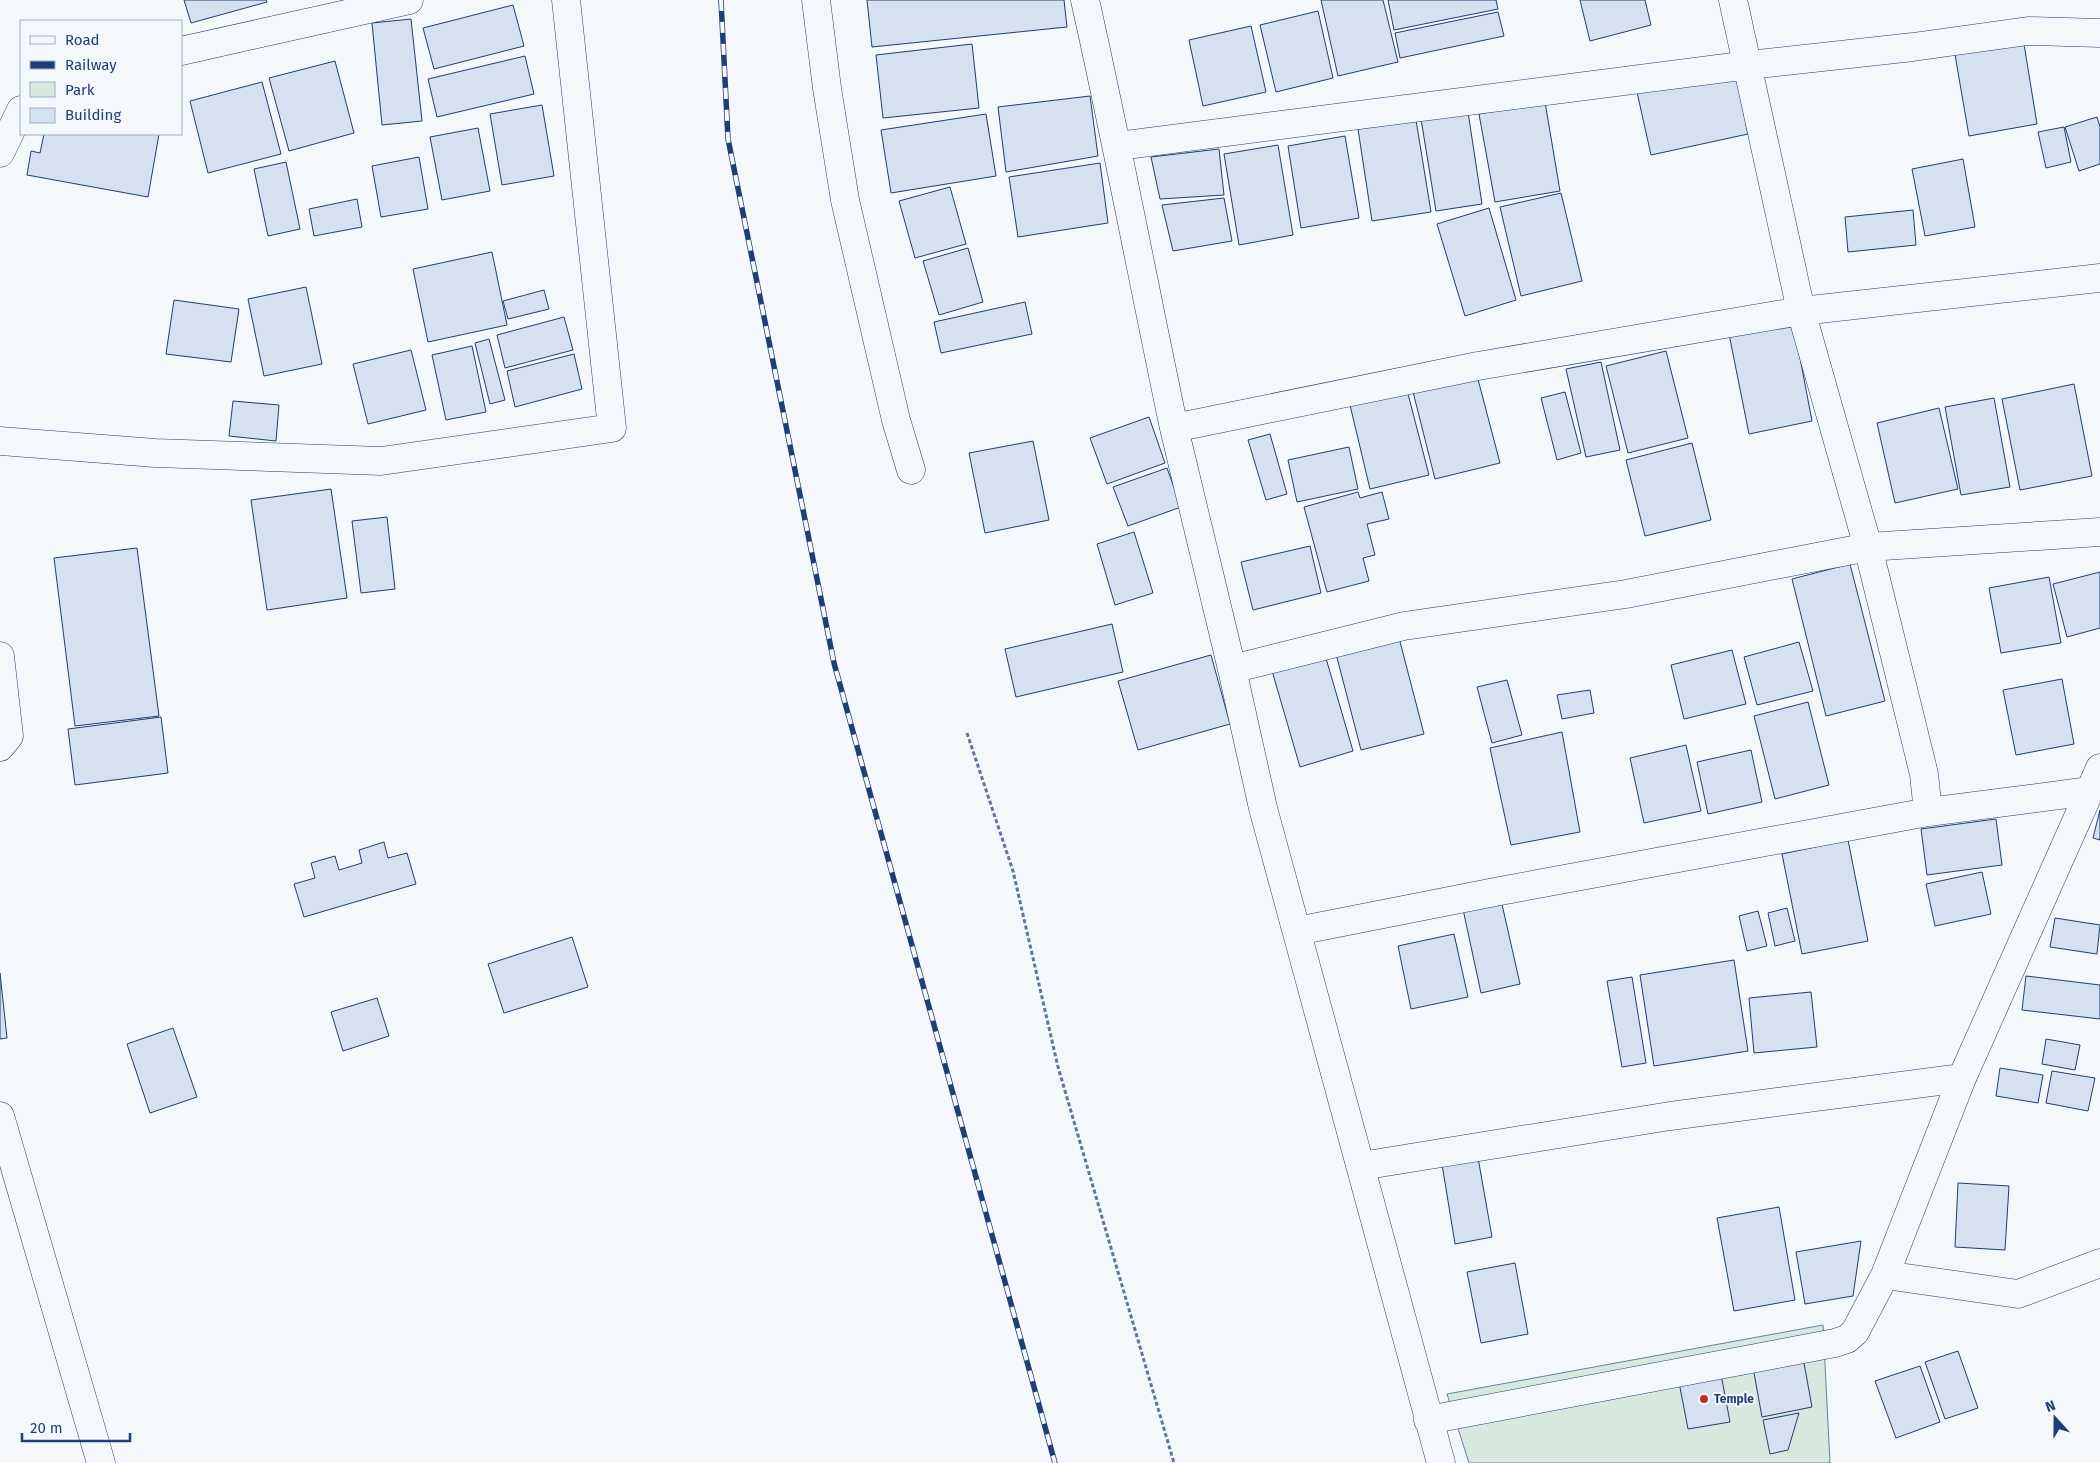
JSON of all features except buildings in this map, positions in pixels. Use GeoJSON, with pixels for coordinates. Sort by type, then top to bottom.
{"type":"FeatureCollection","features":[{"type":"Feature","properties":{"kind":"street"},"geometry":{"type":"LineString","coordinates":[[182,51],[409,0]]}},
{"type":"Feature","properties":{"kind":"street"},"geometry":{"type":"LineString","coordinates":[[0,441],[156,453],[381,461],[612,428],[566,0]]}},
{"type":"Feature","properties":{"kind":"street"},"geometry":{"type":"LineString","coordinates":[[816,0],[827,88],[845,200],[896,420],[911,470]]}},
{"type":"Feature","properties":{"kind":"street"},"geometry":{"type":"LineString","coordinates":[[1085,0],[1118,146],[1135,241],[1174,428],[1232,669],[1263,808],[1441,1463]]}},
{"type":"Feature","properties":{"kind":"street"},"geometry":{"type":"LineString","coordinates":[[1733,0],[1749,65],[1801,310],[1868,547],[1924,774],[1928,812]]}},
{"type":"Feature","properties":{"kind":"street"},"geometry":{"type":"LineString","coordinates":[[1118,146],[1749,65],[1913,48],[2028,31],[2100,33]]}},
{"type":"Feature","properties":{"kind":"street"},"geometry":{"type":"LineString","coordinates":[[0,153],[20,112]]}},
{"type":"Feature","properties":{"kind":"street"},"geometry":{"type":"LineString","coordinates":[[1174,428],[1478,366],[1801,310],[2100,278]]}},
{"type":"Feature","properties":{"kind":"street"},"geometry":{"type":"LineString","coordinates":[[1232,669],[1404,626],[1626,594],[1868,547],[2100,532]]}},
{"type":"Feature","properties":{"kind":"street"},"geometry":{"type":"LineString","coordinates":[[0,656],[9,736],[0,747]]}},
{"type":"Feature","properties":{"kind":"street"},"geometry":{"type":"LineString","coordinates":[[1297,931],[1500,891],[2095,780]]}},
{"type":"Feature","properties":{"kind":"street"},"geometry":{"type":"LineString","coordinates":[[1428,1420],[1848,1339],[1855,1332],[1885,1275],[1962,1078],[2095,780]]}},
{"type":"Feature","properties":{"kind":"street"},"geometry":{"type":"LineString","coordinates":[[1360,1166],[1670,1116],[1962,1078]]}},
{"type":"Feature","properties":{"kind":"street"},"geometry":{"type":"LineString","coordinates":[[0,1116],[101,1463]]}},
{"type":"Feature","properties":{"kind":"street"},"geometry":{"type":"LineString","coordinates":[[1885,1275],[2018,1294],[2100,1263]]}},
{"type":"Feature","properties":{"kind":"path"},"geometry":{"type":"LineString","coordinates":[[967,732],[1013,871],[1058,1067],[1174,1463]]}},
{"type":"Feature","properties":{"kind":"green space"},"geometry":{"type":"Polygon","coordinates":[[[1823,1325],[1830,1463],[1469,1463],[1447,1394],[1823,1325]]]}},
{"type":"Feature","properties":{"kind":"railway"},"geometry":{"type":"LineString","coordinates":[[721,0],[728,139],[834,663],[1055,1463]]}},
{"type":"Feature","properties":{"kind":"place","name":"Temple"},"geometry":{"type":"Point","coordinates":[1704,1399]}}]}
